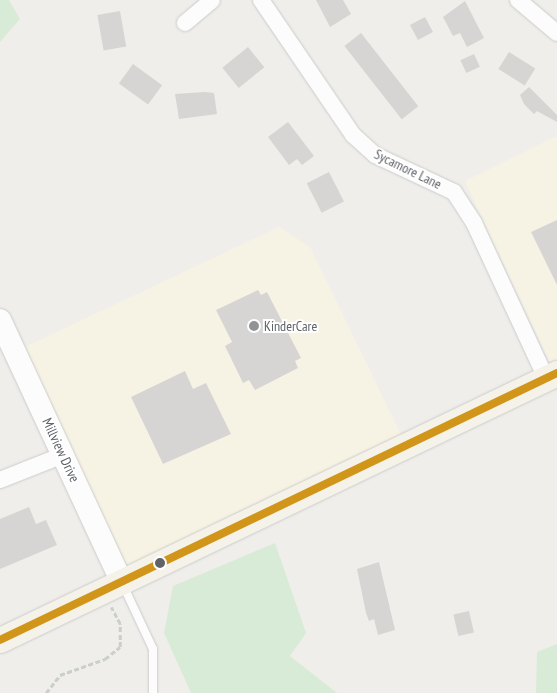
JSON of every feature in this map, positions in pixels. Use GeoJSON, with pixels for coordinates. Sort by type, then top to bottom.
{"type":"FeatureCollection","features":[{"type":"Feature","properties":{"kind":"main road"},"geometry":{"type":"LineString","coordinates":[[0,640],[551,375]]}},
{"type":"Feature","properties":{"kind":"street"},"geometry":{"type":"LineString","coordinates":[[185,23],[212,0]]}},
{"type":"Feature","properties":{"kind":"street","name":"Sycamore Lane"},"geometry":{"type":"LineString","coordinates":[[260,0],[353,135],[375,155],[454,192],[474,223],[551,375]]}},
{"type":"Feature","properties":{"kind":"street"},"geometry":{"type":"LineString","coordinates":[[518,0],[557,33]]}},
{"type":"Feature","properties":{"kind":"street","name":"Millview Drive"},"geometry":{"type":"LineString","coordinates":[[0,320],[63,455],[112,586]]}},
{"type":"Feature","properties":{"kind":"street"},"geometry":{"type":"LineString","coordinates":[[0,480],[63,455]]}},
{"type":"Feature","properties":{"kind":"lane"},"geometry":{"type":"LineString","coordinates":[[112,586],[153,649],[153,693]]}},
{"type":"Feature","properties":{"kind":"path"},"geometry":{"type":"LineString","coordinates":[[46,693],[60,675],[105,659],[120,647],[120,624],[112,586]]}},
{"type":"Feature","properties":{"kind":"shaded area"},"geometry":{"type":"Polygon","coordinates":[[[557,136],[557,366],[553,369],[465,181],[557,136]]]}},
{"type":"Feature","properties":{"kind":"shaded area"},"geometry":{"type":"Polygon","coordinates":[[[279,227],[310,247],[404,441],[125,571],[25,347],[279,227]]]}},
{"type":"Feature","properties":{"kind":"green space"},"geometry":{"type":"Polygon","coordinates":[[[0,0],[9,0],[20,19],[0,42],[0,0]]]}},
{"type":"Feature","properties":{"kind":"green space"},"geometry":{"type":"Polygon","coordinates":[[[275,543],[306,633],[290,656],[337,693],[191,693],[164,633],[173,586],[275,543]]]}},
{"type":"Feature","properties":{"kind":"green space"},"geometry":{"type":"Polygon","coordinates":[[[557,644],[557,693],[536,693],[537,652],[557,644]]]}},
{"type":"Feature","properties":{"kind":"building"},"geometry":{"type":"Polygon","coordinates":[[[316,0],[343,0],[351,14],[330,27],[316,0]]]}},
{"type":"Feature","properties":{"kind":"building"},"geometry":{"type":"Polygon","coordinates":[[[465,1],[484,38],[467,47],[460,33],[453,36],[443,17],[465,1]]]}},
{"type":"Feature","properties":{"kind":"building"},"geometry":{"type":"Polygon","coordinates":[[[120,11],[126,46],[104,50],[97,15],[120,11]]]}},
{"type":"Feature","properties":{"kind":"building"},"geometry":{"type":"Polygon","coordinates":[[[425,17],[433,32],[418,40],[410,25],[425,17]]]}},
{"type":"Feature","properties":{"kind":"building"},"geometry":{"type":"Polygon","coordinates":[[[361,33],[418,106],[402,119],[344,46],[361,33]]]}},
{"type":"Feature","properties":{"kind":"building"},"geometry":{"type":"Polygon","coordinates":[[[248,47],[264,67],[239,88],[222,68],[248,47]]]}},
{"type":"Feature","properties":{"kind":"building"},"geometry":{"type":"Polygon","coordinates":[[[509,52],[535,68],[525,85],[498,69],[509,52]]]}},
{"type":"Feature","properties":{"kind":"building"},"geometry":{"type":"Polygon","coordinates":[[[474,54],[480,67],[466,73],[460,60],[474,54]]]}},
{"type":"Feature","properties":{"kind":"building"},"geometry":{"type":"Polygon","coordinates":[[[133,64],[162,85],[148,105],[119,83],[133,64]]]}},
{"type":"Feature","properties":{"kind":"building"},"geometry":{"type":"Polygon","coordinates":[[[529,87],[557,115],[557,122],[537,111],[534,114],[524,104],[520,95],[529,87]]]}},
{"type":"Feature","properties":{"kind":"building"},"geometry":{"type":"Polygon","coordinates":[[[214,93],[217,114],[179,119],[175,94],[214,93]]]}},
{"type":"Feature","properties":{"kind":"building"},"geometry":{"type":"Polygon","coordinates":[[[288,122],[314,156],[302,165],[297,159],[289,165],[268,137],[288,122]]]}},
{"type":"Feature","properties":{"kind":"building"},"geometry":{"type":"Polygon","coordinates":[[[329,172],[344,201],[322,213],[307,183],[329,172]]]}},
{"type":"Feature","properties":{"kind":"building"},"geometry":{"type":"Polygon","coordinates":[[[557,220],[557,285],[531,232],[557,220]]]}},
{"type":"Feature","properties":{"kind":"building","name":"KinderCare"},"geometry":{"type":"Polygon","coordinates":[[[258,290],[261,295],[267,292],[301,358],[295,361],[298,368],[255,390],[249,380],[243,383],[225,346],[232,342],[216,310],[258,290]]]}},
{"type":"Feature","properties":{"kind":"building"},"geometry":{"type":"Polygon","coordinates":[[[185,371],[193,389],[206,383],[231,434],[163,464],[131,397],[185,371]]]}},
{"type":"Feature","properties":{"kind":"building"},"geometry":{"type":"Polygon","coordinates":[[[29,507],[36,524],[46,520],[57,545],[0,569],[0,519],[29,507]]]}},
{"type":"Feature","properties":{"kind":"building"},"geometry":{"type":"Polygon","coordinates":[[[379,562],[395,630],[378,635],[374,619],[369,621],[366,613],[357,569],[379,562]]]}},
{"type":"Feature","properties":{"kind":"building"},"geometry":{"type":"Polygon","coordinates":[[[469,611],[474,632],[458,636],[453,615],[469,611]]]}},
{"type":"Feature","properties":{"kind":"transit line"},"geometry":{"type":"LineString","coordinates":[[0,640],[557,373]]}},
{"type":"Feature","properties":{"kind":"place","name":"KinderCare"},"geometry":{"type":"Point","coordinates":[254,326]}}]}
